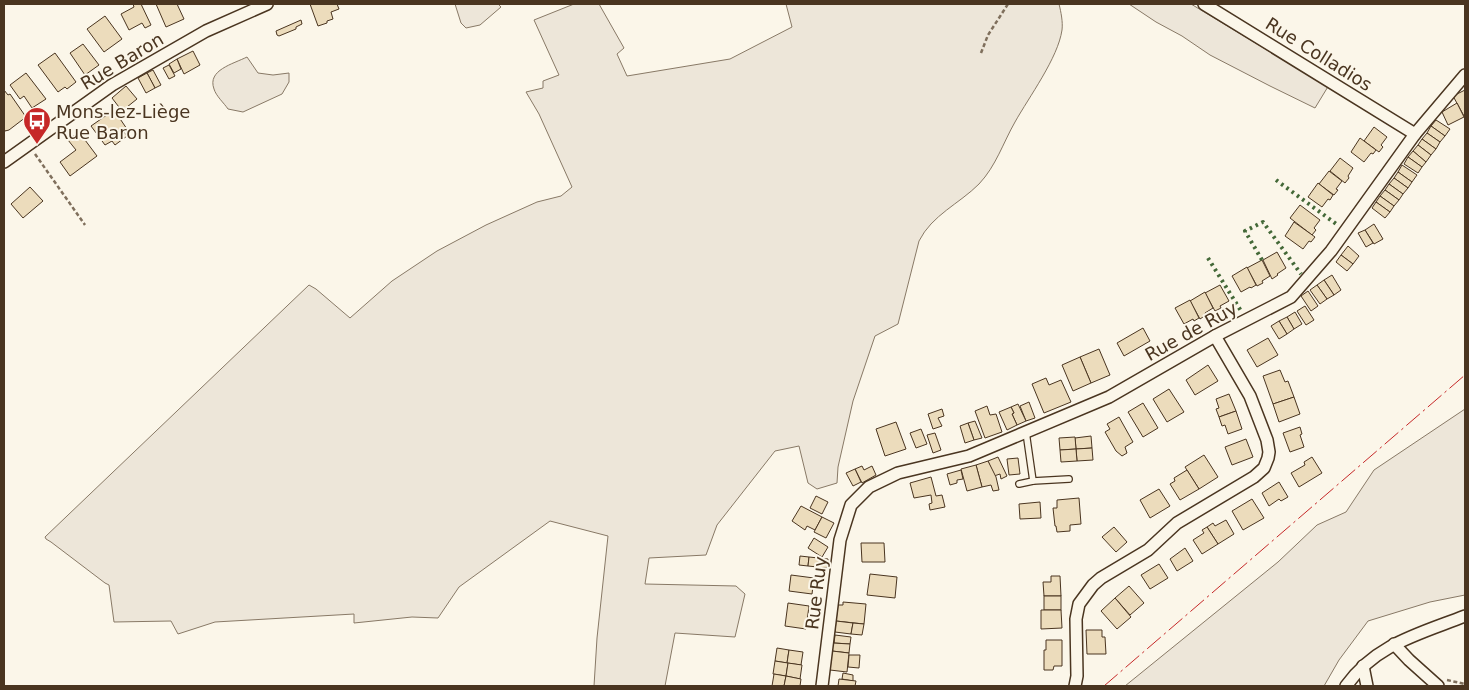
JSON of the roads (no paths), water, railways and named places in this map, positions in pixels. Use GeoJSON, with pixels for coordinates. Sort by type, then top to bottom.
{"type":"FeatureCollection","features":[{"type":"Feature","properties":{"kind":"street","name":"Rue Baron"},"geometry":{"type":"LineString","coordinates":[[4,162],[112,84],[206,31],[267,4]]}},
{"type":"Feature","properties":{"kind":"street","name":"Rue Colladios"},"geometry":{"type":"LineString","coordinates":[[1204,4],[1415,134]]}},
{"type":"Feature","properties":{"kind":"street","name":"Rue de Ruy"},"geometry":{"type":"LineString","coordinates":[[851,505],[869,488],[898,473],[969,456],[1109,397],[1215,336],[1291,297],[1331,252],[1415,134],[1465,74]]}},
{"type":"Feature","properties":{"kind":"street"},"geometry":{"type":"LineString","coordinates":[[1075,686],[1077,676],[1076,619],[1080,604],[1092,585],[1148,550],[1177,523],[1254,477],[1264,468],[1269,452],[1267,440],[1250,396],[1215,336]]}},
{"type":"Feature","properties":{"kind":"street","name":"Rue Ruy"},"geometry":{"type":"LineString","coordinates":[[822,686],[840,540],[851,505]]}},
{"type":"Feature","properties":{"kind":"street"},"geometry":{"type":"LineString","coordinates":[[1346,686],[1363,666],[1379,652],[1394,644],[1465,616]]}},
{"type":"Feature","properties":{"kind":"street"},"geometry":{"type":"LineString","coordinates":[[1394,644],[1438,686]]}},
{"type":"Feature","properties":{"kind":"street"},"geometry":{"type":"LineString","coordinates":[[1363,666],[1367,686]]}},
{"type":"Feature","properties":{"kind":"lane"},"geometry":{"type":"LineString","coordinates":[[1026,432],[1033,481]]}},
{"type":"Feature","properties":{"kind":"lane"},"geometry":{"type":"LineString","coordinates":[[1019,484],[1033,481],[1069,479]]}},
{"type":"Feature","properties":{"kind":"place","name":"Mons-lez-Liège Rue Baron"},"geometry":{"type":"Point","coordinates":[37,145]}}]}
